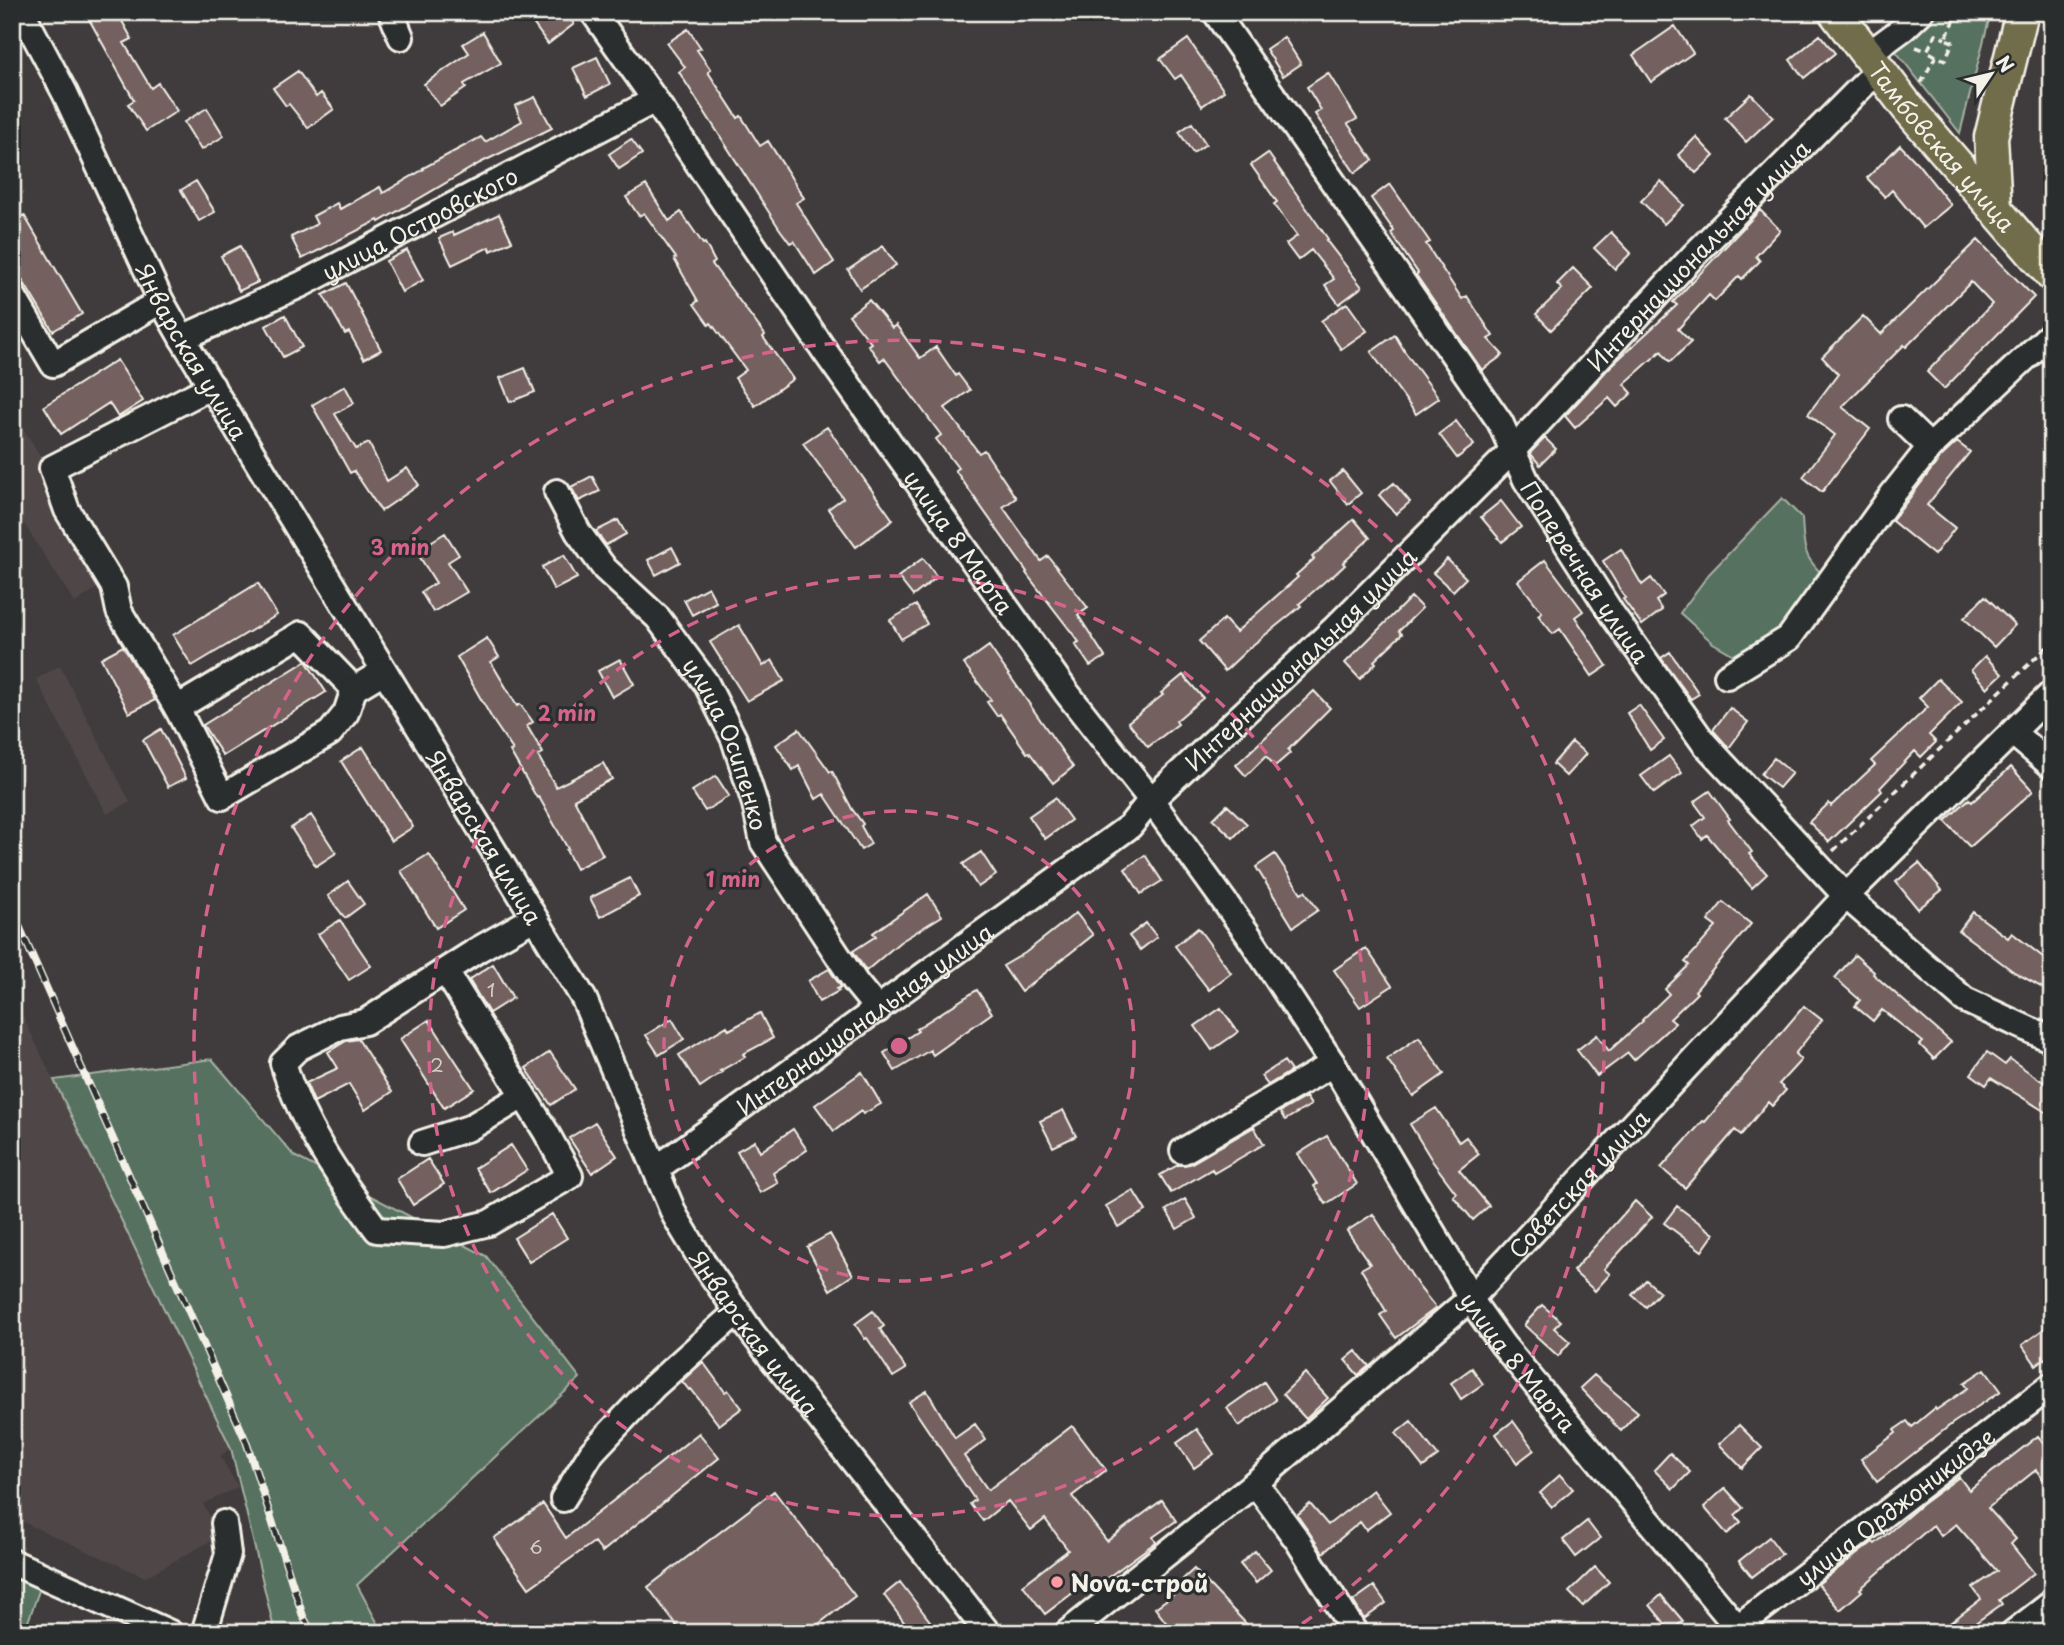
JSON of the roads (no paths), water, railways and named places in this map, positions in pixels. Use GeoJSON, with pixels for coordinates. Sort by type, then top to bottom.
{"type":"FeatureCollection","features":[{"type":"Feature","properties":{"kind":"main road","name":"Тамбовская улица"},"geometry":{"type":"LineString","coordinates":[[1835,12],[1908,108],[2052,275]]}},
{"type":"Feature","properties":{"kind":"main road"},"geometry":{"type":"LineString","coordinates":[[1995,209],[1991,137],[2022,12]]}},
{"type":"Feature","properties":{"kind":"street","name":"Январская улица"},"geometry":{"type":"LineString","coordinates":[[22,12],[65,93],[162,301],[183,338],[583,999],[675,1216],[702,1261],[738,1311],[988,1633]]}},
{"type":"Feature","properties":{"kind":"street"},"geometry":{"type":"LineString","coordinates":[[391,12],[401,37]]}},
{"type":"Feature","properties":{"kind":"street","name":"улица 8 Марта"},"geometry":{"type":"LineString","coordinates":[[593,12],[825,353],[1067,693],[1151,800],[1247,933],[1333,1064],[1462,1282],[1469,1299],[1503,1345],[1740,1630]]}},
{"type":"Feature","properties":{"kind":"street","name":"Поперечная улица"},"geometry":{"type":"LineString","coordinates":[[1215,12],[1500,422],[1527,480],[1612,614],[1704,743],[1846,896],[1965,1000],[2052,1040]]}},
{"type":"Feature","properties":{"kind":"street","name":"Интернациональная улица"},"geometry":{"type":"LineString","coordinates":[[656,1169],[1130,826],[1151,800],[1334,629],[1513,450],[1920,12]]}},
{"type":"Feature","properties":{"kind":"street","name":"улица Островского"},"geometry":{"type":"LineString","coordinates":[[183,338],[302,284],[655,100]]}},
{"type":"Feature","properties":{"kind":"street"},"geometry":{"type":"LineString","coordinates":[[12,293],[54,364],[162,301]]}},
{"type":"Feature","properties":{"kind":"street"},"geometry":{"type":"LineString","coordinates":[[1727,676],[1789,638],[1930,447],[2052,333]]}},
{"type":"Feature","properties":{"kind":"street"},"geometry":{"type":"LineString","coordinates":[[212,386],[52,468],[67,510],[114,587],[119,611],[177,708],[222,797],[330,733],[346,713],[354,689],[384,671]]}},
{"type":"Feature","properties":{"kind":"street"},"geometry":{"type":"LineString","coordinates":[[1901,419],[1930,447]]}},
{"type":"Feature","properties":{"kind":"street","name":"улица Осипенко"},"geometry":{"type":"LineString","coordinates":[[556,492],[578,532],[605,569],[659,618],[706,683],[734,739],[755,804],[763,842],[856,983],[878,1010]]}},
{"type":"Feature","properties":{"kind":"street"},"geometry":{"type":"LineString","coordinates":[[177,708],[301,634],[354,689]]}},
{"type":"Feature","properties":{"kind":"street","name":"Советская улица"},"geometry":{"type":"LineString","coordinates":[[1067,1633],[1255,1483],[1469,1299],[1846,896],[2052,693]]}},
{"type":"Feature","properties":{"kind":"street"},"geometry":{"type":"LineString","coordinates":[[2013,733],[2052,766]]}},
{"type":"Feature","properties":{"kind":"street"},"geometry":{"type":"LineString","coordinates":[[446,972],[570,1176],[489,1223],[444,1234],[377,1230],[325,1156],[294,1095],[283,1063],[298,1048],[340,1027],[365,1022],[480,949],[534,918]]}},
{"type":"Feature","properties":{"kind":"street"},"geometry":{"type":"LineString","coordinates":[[1183,1151],[1333,1064]]}},
{"type":"Feature","properties":{"kind":"street"},"geometry":{"type":"LineString","coordinates":[[422,1143],[469,1128],[523,1096]]}},
{"type":"Feature","properties":{"kind":"street"},"geometry":{"type":"LineString","coordinates":[[563,1499],[592,1452],[654,1386],[738,1311]]}},
{"type":"Feature","properties":{"kind":"street","name":"улица Орджоникидзе"},"geometry":{"type":"LineString","coordinates":[[1740,1630],[2052,1385]]}},
{"type":"Feature","properties":{"kind":"street"},"geometry":{"type":"LineString","coordinates":[[1255,1483],[1298,1541],[1355,1633]]}},
{"type":"Feature","properties":{"kind":"street"},"geometry":{"type":"LineString","coordinates":[[204,1633],[228,1554],[224,1523]]}},
{"type":"Feature","properties":{"kind":"street"},"geometry":{"type":"LineString","coordinates":[[12,1562],[170,1633]]}},
{"type":"Feature","properties":{"kind":"street"},"geometry":{"type":"LineString","coordinates":[[2013,1633],[2052,1603]]}},
{"type":"Feature","properties":{"kind":"railway"},"geometry":{"type":"LineString","coordinates":[[12,910],[246,1441],[303,1616],[312,1633]]}},
{"type":"Feature","properties":{"kind":"place","name":"Nova-строй"},"geometry":{"type":"Point","coordinates":[1057,1582]}}]}
